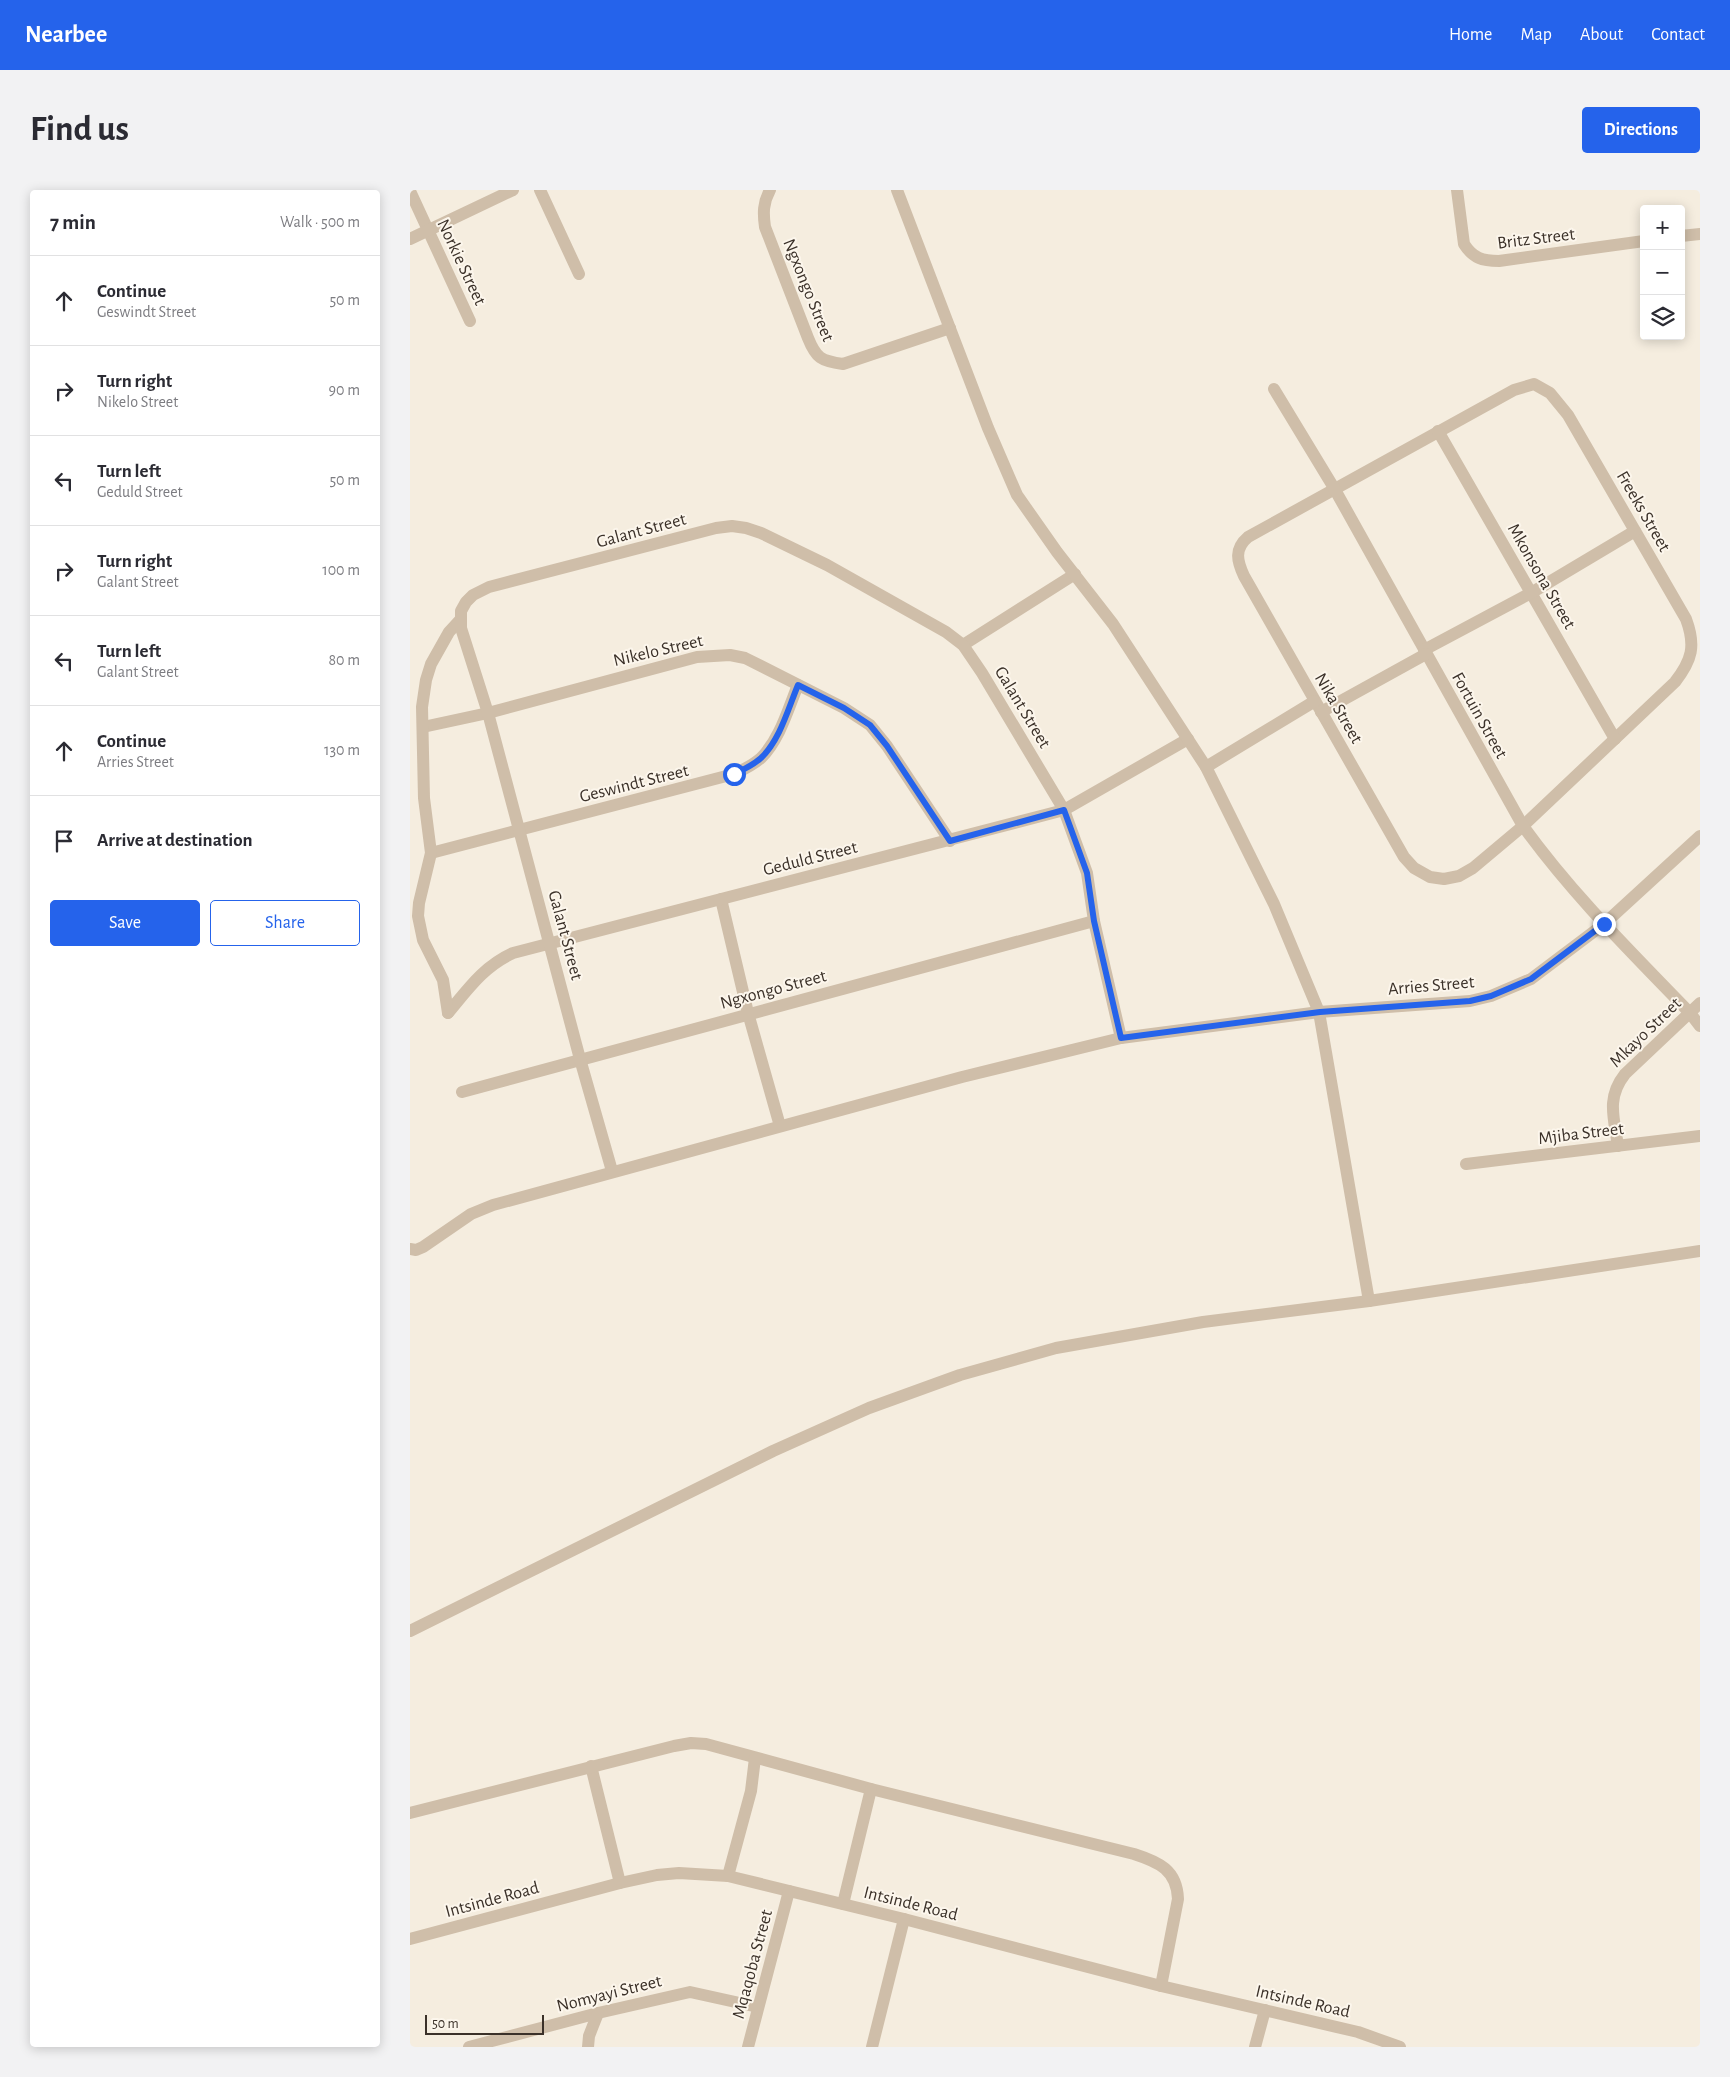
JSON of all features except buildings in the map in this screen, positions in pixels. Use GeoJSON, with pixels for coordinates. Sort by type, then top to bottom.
{"type":"FeatureCollection","features":[{"type":"Feature","properties":{"kind":"street"},"geometry":{"type":"LineString","coordinates":[[410,239],[513,190]]}},
{"type":"Feature","properties":{"kind":"street"},"geometry":{"type":"LineString","coordinates":[[540,190],[579,274]]}},
{"type":"Feature","properties":{"kind":"street","name":"Ngxongo Street"},"geometry":{"type":"LineString","coordinates":[[770,190],[764,202],[765,227],[814,353],[821,359],[830,362],[849,362],[950,328]]}},
{"type":"Feature","properties":{"kind":"street"},"geometry":{"type":"LineString","coordinates":[[897,190],[1004,467],[1017,495],[1044,535],[1113,624],[1206,767],[1274,904],[1320,1012],[1369,1301]]}},
{"type":"Feature","properties":{"kind":"street","name":"Britz Street"},"geometry":{"type":"LineString","coordinates":[[1457,190],[1464,244],[1480,260],[1499,260],[1640,242]]}},
{"type":"Feature","properties":{"kind":"street","name":"Norkie Street"},"geometry":{"type":"LineString","coordinates":[[410,191],[470,321]]}},
{"type":"Feature","properties":{"kind":"street"},"geometry":{"type":"LineString","coordinates":[[1685,236],[1700,234]]}},
{"type":"Feature","properties":{"kind":"street","name":"Freeks Street"},"geometry":{"type":"LineString","coordinates":[[1334,488],[1514,390],[1525,385],[1534,384],[1550,393],[1568,415],[1686,619],[1691,631],[1692,652],[1684,671],[1675,682],[1523,826]]}},
{"type":"Feature","properties":{"kind":"street","name":"Fortuin Street"},"geometry":{"type":"LineString","coordinates":[[1274,389],[1334,488],[1523,826],[1543,854],[1604,924],[1690,1013],[1700,1026]]}},
{"type":"Feature","properties":{"kind":"street","name":"Mkonsona Street"},"geometry":{"type":"LineString","coordinates":[[1438,431],[1615,739]]}},
{"type":"Feature","properties":{"kind":"street","name":"Nika Street"},"geometry":{"type":"LineString","coordinates":[[1334,488],[1248,537],[1238,550],[1238,565],[1244,576],[1404,857],[1414,868],[1430,877],[1444,879],[1459,876],[1473,868],[1523,826]]}},
{"type":"Feature","properties":{"kind":"street","name":"Galant Street"},"geometry":{"type":"LineString","coordinates":[[612,1171],[580,1059],[488,713],[460,620],[461,611],[466,602],[480,589],[696,533],[732,526],[761,533],[828,565],[931,623],[963,645],[998,696],[1064,810],[1087,873],[1094,921],[1121,1038]]}},
{"type":"Feature","properties":{"kind":"street"},"geometry":{"type":"LineString","coordinates":[[1206,767],[1425,652],[1635,531]]}},
{"type":"Feature","properties":{"kind":"street"},"geometry":{"type":"LineString","coordinates":[[963,645],[1075,574]]}},
{"type":"Feature","properties":{"kind":"street"},"geometry":{"type":"LineString","coordinates":[[431,853],[424,798],[424,692],[431,664],[449,632],[460,620]]}},
{"type":"Feature","properties":{"kind":"street","name":"Nikelo Street"},"geometry":{"type":"LineString","coordinates":[[423,727],[488,713],[697,657],[730,655],[745,658],[844,708],[870,725],[887,746],[950,841]]}},
{"type":"Feature","properties":{"kind":"street","name":"Geswindt Street"},"geometry":{"type":"LineString","coordinates":[[431,853],[719,780],[741,771],[760,759],[770,748],[798,685]]}},
{"type":"Feature","properties":{"kind":"street","name":"Geduld Street"},"geometry":{"type":"LineString","coordinates":[[431,853],[419,903],[418,916],[423,940],[443,980],[448,1013],[478,976],[500,958],[513,953],[1064,810],[1188,739]]}},
{"type":"Feature","properties":{"kind":"street","name":"Arries Street"},"geometry":{"type":"LineString","coordinates":[[1320,1012],[1470,1001],[1491,996],[1531,979],[1604,924],[1700,836]]}},
{"type":"Feature","properties":{"kind":"street"},"geometry":{"type":"LineString","coordinates":[[721,899],[748,1013],[780,1126]]}},
{"type":"Feature","properties":{"kind":"street","name":"Ngxongo Street"},"geometry":{"type":"LineString","coordinates":[[462,1092],[748,1013],[1094,921]]}},
{"type":"Feature","properties":{"kind":"street","name":"Mkayo Street"},"geometry":{"type":"LineString","coordinates":[[1618,1146],[1612,1108],[1617,1084],[1700,1003]]}},
{"type":"Feature","properties":{"kind":"street"},"geometry":{"type":"LineString","coordinates":[[410,1249],[416,1250],[423,1247],[470,1214],[493,1204],[962,1077],[1121,1038],[1320,1012]]}},
{"type":"Feature","properties":{"kind":"street","name":"Mjiba Street"},"geometry":{"type":"LineString","coordinates":[[1466,1164],[1700,1136]]}},
{"type":"Feature","properties":{"kind":"street"},"geometry":{"type":"LineString","coordinates":[[410,1631],[773,1451],[869,1408],[960,1375],[1056,1348],[1203,1322],[1369,1301],[1700,1251]]}},
{"type":"Feature","properties":{"kind":"street"},"geometry":{"type":"LineString","coordinates":[[410,1813],[591,1766],[691,1743],[706,1744],[871,1789],[1150,1859],[1163,1867],[1172,1876],[1178,1888],[1178,1899],[1161,1986]]}},
{"type":"Feature","properties":{"kind":"street"},"geometry":{"type":"LineString","coordinates":[[728,1876],[744,1822],[751,1791],[755,1758]]}},
{"type":"Feature","properties":{"kind":"street"},"geometry":{"type":"LineString","coordinates":[[591,1766],[620,1883]]}},
{"type":"Feature","properties":{"kind":"street"},"geometry":{"type":"LineString","coordinates":[[843,1904],[871,1789]]}},
{"type":"Feature","properties":{"kind":"street","name":"Intsinde Road"},"geometry":{"type":"LineString","coordinates":[[410,1939],[620,1883],[657,1875],[679,1873],[728,1876],[904,1919],[1161,1986],[1358,2032],[1400,2047]]}},
{"type":"Feature","properties":{"kind":"street","name":"Mqaqoba Street"},"geometry":{"type":"LineString","coordinates":[[748,2047],[789,1891]]}},
{"type":"Feature","properties":{"kind":"street"},"geometry":{"type":"LineString","coordinates":[[872,2047],[904,1919]]}},
{"type":"Feature","properties":{"kind":"street","name":"Nomyayi Street"},"geometry":{"type":"LineString","coordinates":[[469,2047],[598,2013],[690,1992],[758,2007]]}},
{"type":"Feature","properties":{"kind":"street"},"geometry":{"type":"LineString","coordinates":[[1255,2047],[1264,2010]]}},
{"type":"Feature","properties":{"kind":"street"},"geometry":{"type":"LineString","coordinates":[[588,2047],[589,2036],[598,2013]]}},
{"type":"Feature","properties":{"kind":"route"},"geometry":{"type":"LineString","coordinates":[[734,774],[760,759],[770,748],[798,685],[844,708],[870,725],[887,746],[950,841],[1064,810],[1087,873],[1094,921],[1121,1038],[1320,1012],[1470,1001],[1491,996],[1531,979],[1604,924]]}}]}
